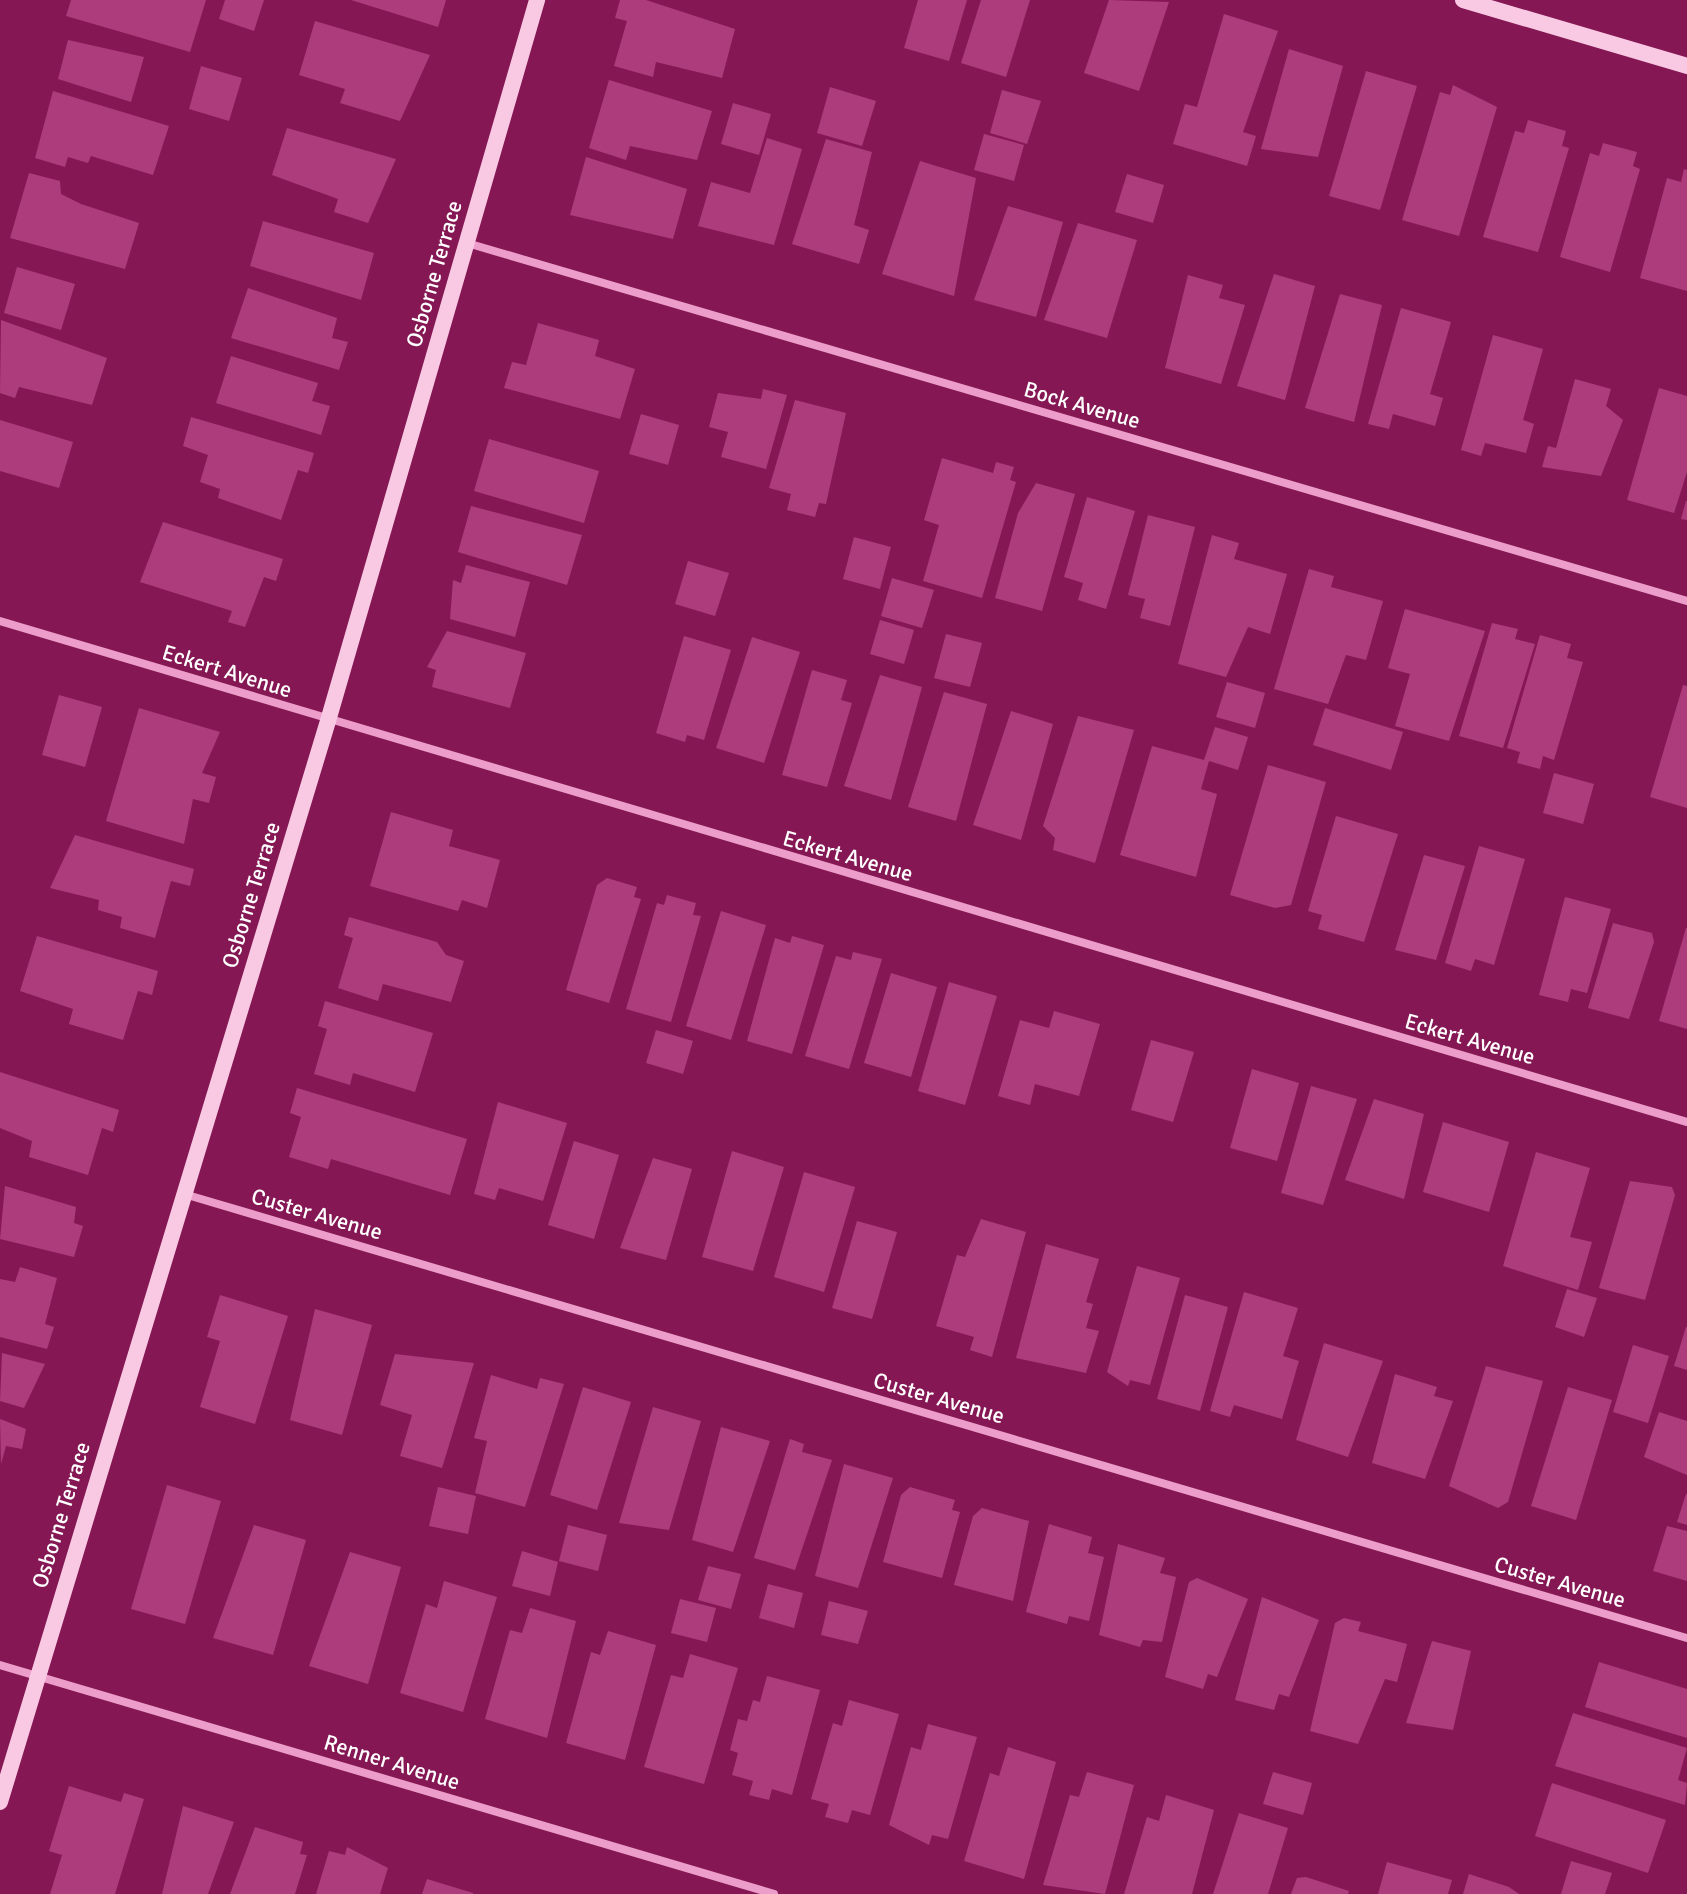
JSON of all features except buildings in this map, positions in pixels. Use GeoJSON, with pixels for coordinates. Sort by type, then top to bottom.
{"type":"FeatureCollection","features":[{"type":"Feature","properties":{"kind":"street","name":"Osborne Terrace"},"geometry":{"type":"LineString","coordinates":[[0,1802],[180,1193],[328,721],[537,0]]}},
{"type":"Feature","properties":{"kind":"street"},"geometry":{"type":"LineString","coordinates":[[1463,0],[1687,66]]}},
{"type":"Feature","properties":{"kind":"street","name":"Bock Avenue"},"geometry":{"type":"LineString","coordinates":[[466,243],[1687,601]]}},
{"type":"Feature","properties":{"kind":"street","name":"Eckert Avenue"},"geometry":{"type":"LineString","coordinates":[[0,621],[328,721],[1687,1122]]}},
{"type":"Feature","properties":{"kind":"street","name":"Custer Avenue"},"geometry":{"type":"LineString","coordinates":[[180,1193],[1687,1638]]}},
{"type":"Feature","properties":{"kind":"street","name":"Renner Avenue"},"geometry":{"type":"LineString","coordinates":[[0,1665],[774,1894]]}}]}
